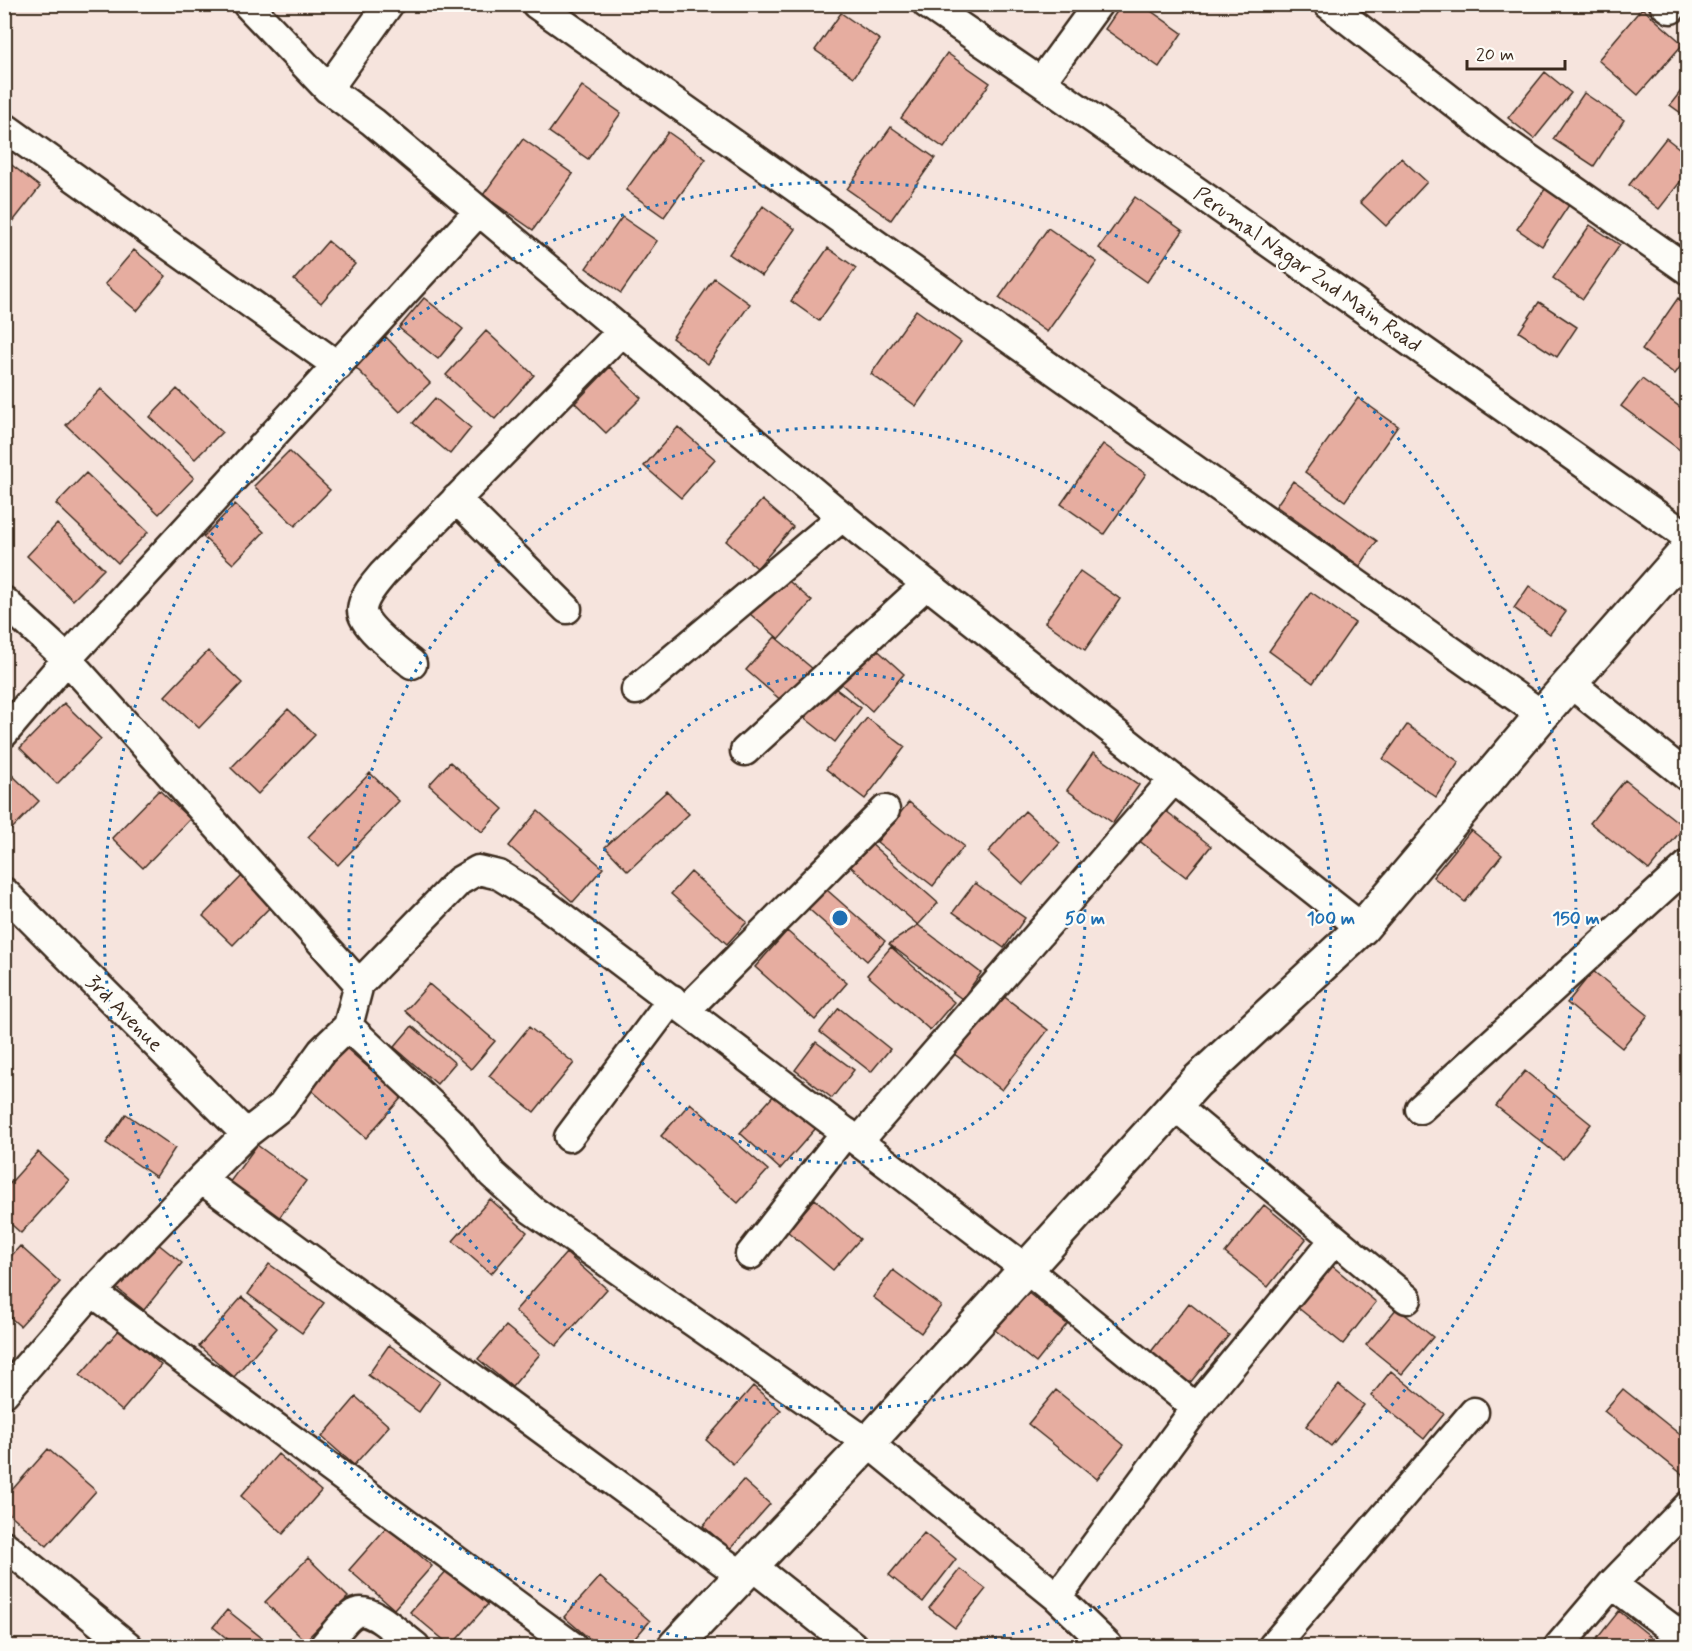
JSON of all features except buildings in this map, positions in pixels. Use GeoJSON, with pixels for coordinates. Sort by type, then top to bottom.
{"type":"FeatureCollection","features":[{"type":"Feature","properties":{"kind":"street"},"geometry":{"type":"LineString","coordinates":[[247,4],[328,89],[373,122],[843,516],[1362,928]]}},
{"type":"Feature","properties":{"kind":"street"},"geometry":{"type":"LineString","coordinates":[[328,89],[389,4]]}},
{"type":"Feature","properties":{"kind":"street"},"geometry":{"type":"LineString","coordinates":[[536,4],[1542,715]]}},
{"type":"Feature","properties":{"kind":"street","name":"Perumal Nagar 2nd Main Road"},"geometry":{"type":"LineString","coordinates":[[927,4],[1688,537]]}},
{"type":"Feature","properties":{"kind":"street"},"geometry":{"type":"LineString","coordinates":[[1041,82],[1098,4]]}},
{"type":"Feature","properties":{"kind":"street"},"geometry":{"type":"LineString","coordinates":[[1328,4],[1499,138],[1688,270]]}},
{"type":"Feature","properties":{"kind":"street"},"geometry":{"type":"LineString","coordinates":[[1664,4],[1671,9],[1675,4]]}},
{"type":"Feature","properties":{"kind":"street"},"geometry":{"type":"LineString","coordinates":[[4,127],[338,366]]}},
{"type":"Feature","properties":{"kind":"street"},"geometry":{"type":"LineString","coordinates":[[4,734],[67,659],[479,211]]}},
{"type":"Feature","properties":{"kind":"street"},"geometry":{"type":"LineString","coordinates":[[411,664],[365,622],[362,611],[367,595],[383,574],[622,331]]}},
{"type":"Feature","properties":{"kind":"street"},"geometry":{"type":"LineString","coordinates":[[456,499],[567,609]]}},
{"type":"Feature","properties":{"kind":"street"},"geometry":{"type":"LineString","coordinates":[[636,690],[843,516]]}},
{"type":"Feature","properties":{"kind":"street"},"geometry":{"type":"LineString","coordinates":[[675,1647],[868,1443],[1196,1082],[1362,928],[1542,715],[1688,549]]}},
{"type":"Feature","properties":{"kind":"street"},"geometry":{"type":"LineString","coordinates":[[745,751],[927,584]]}},
{"type":"Feature","properties":{"kind":"street"},"geometry":{"type":"LineString","coordinates":[[4,601],[67,659],[359,984]]}},
{"type":"Feature","properties":{"kind":"street"},"geometry":{"type":"LineString","coordinates":[[1570,683],[1688,777]]}},
{"type":"Feature","properties":{"kind":"street"},"geometry":{"type":"LineString","coordinates":[[750,1255],[852,1137],[1174,779]]}},
{"type":"Feature","properties":{"kind":"street"},"geometry":{"type":"LineString","coordinates":[[569,1137],[679,1005],[885,810]]}},
{"type":"Feature","properties":{"kind":"street"},"geometry":{"type":"LineString","coordinates":[[1420,1109],[1688,864]]}},
{"type":"Feature","properties":{"kind":"street"},"geometry":{"type":"LineString","coordinates":[[4,1393],[92,1292],[201,1179],[246,1134],[282,1106],[322,1052],[348,1026],[359,984],[459,881],[478,870],[499,875],[542,901],[1026,1269],[1196,1408]]}},
{"type":"Feature","properties":{"kind":"street","name":"3rd Avenue"},"geometry":{"type":"LineString","coordinates":[[4,892],[246,1134]]}},
{"type":"Feature","properties":{"kind":"street"},"geometry":{"type":"LineString","coordinates":[[348,1026],[455,1127],[492,1174],[532,1210],[868,1443],[1057,1597],[1108,1647]]}},
{"type":"Feature","properties":{"kind":"street"},"geometry":{"type":"LineString","coordinates":[[1175,1106],[1407,1299]]}},
{"type":"Feature","properties":{"kind":"street"},"geometry":{"type":"LineString","coordinates":[[201,1179],[853,1647]]}},
{"type":"Feature","properties":{"kind":"street"},"geometry":{"type":"LineString","coordinates":[[1057,1597],[1196,1408],[1335,1239]]}},
{"type":"Feature","properties":{"kind":"street"},"geometry":{"type":"LineString","coordinates":[[92,1292],[572,1647]]}},
{"type":"Feature","properties":{"kind":"street"},"geometry":{"type":"LineString","coordinates":[[1273,1647],[1474,1412]]}},
{"type":"Feature","properties":{"kind":"street"},"geometry":{"type":"LineString","coordinates":[[1559,1647],[1612,1584],[1688,1506]]}},
{"type":"Feature","properties":{"kind":"street"},"geometry":{"type":"LineString","coordinates":[[4,1545],[128,1647]]}},
{"type":"Feature","properties":{"kind":"street"},"geometry":{"type":"LineString","coordinates":[[1612,1584],[1688,1641]]}},
{"type":"Feature","properties":{"kind":"street"},"geometry":{"type":"LineString","coordinates":[[324,1647],[354,1613],[364,1611],[377,1617],[415,1647]]}}]}
